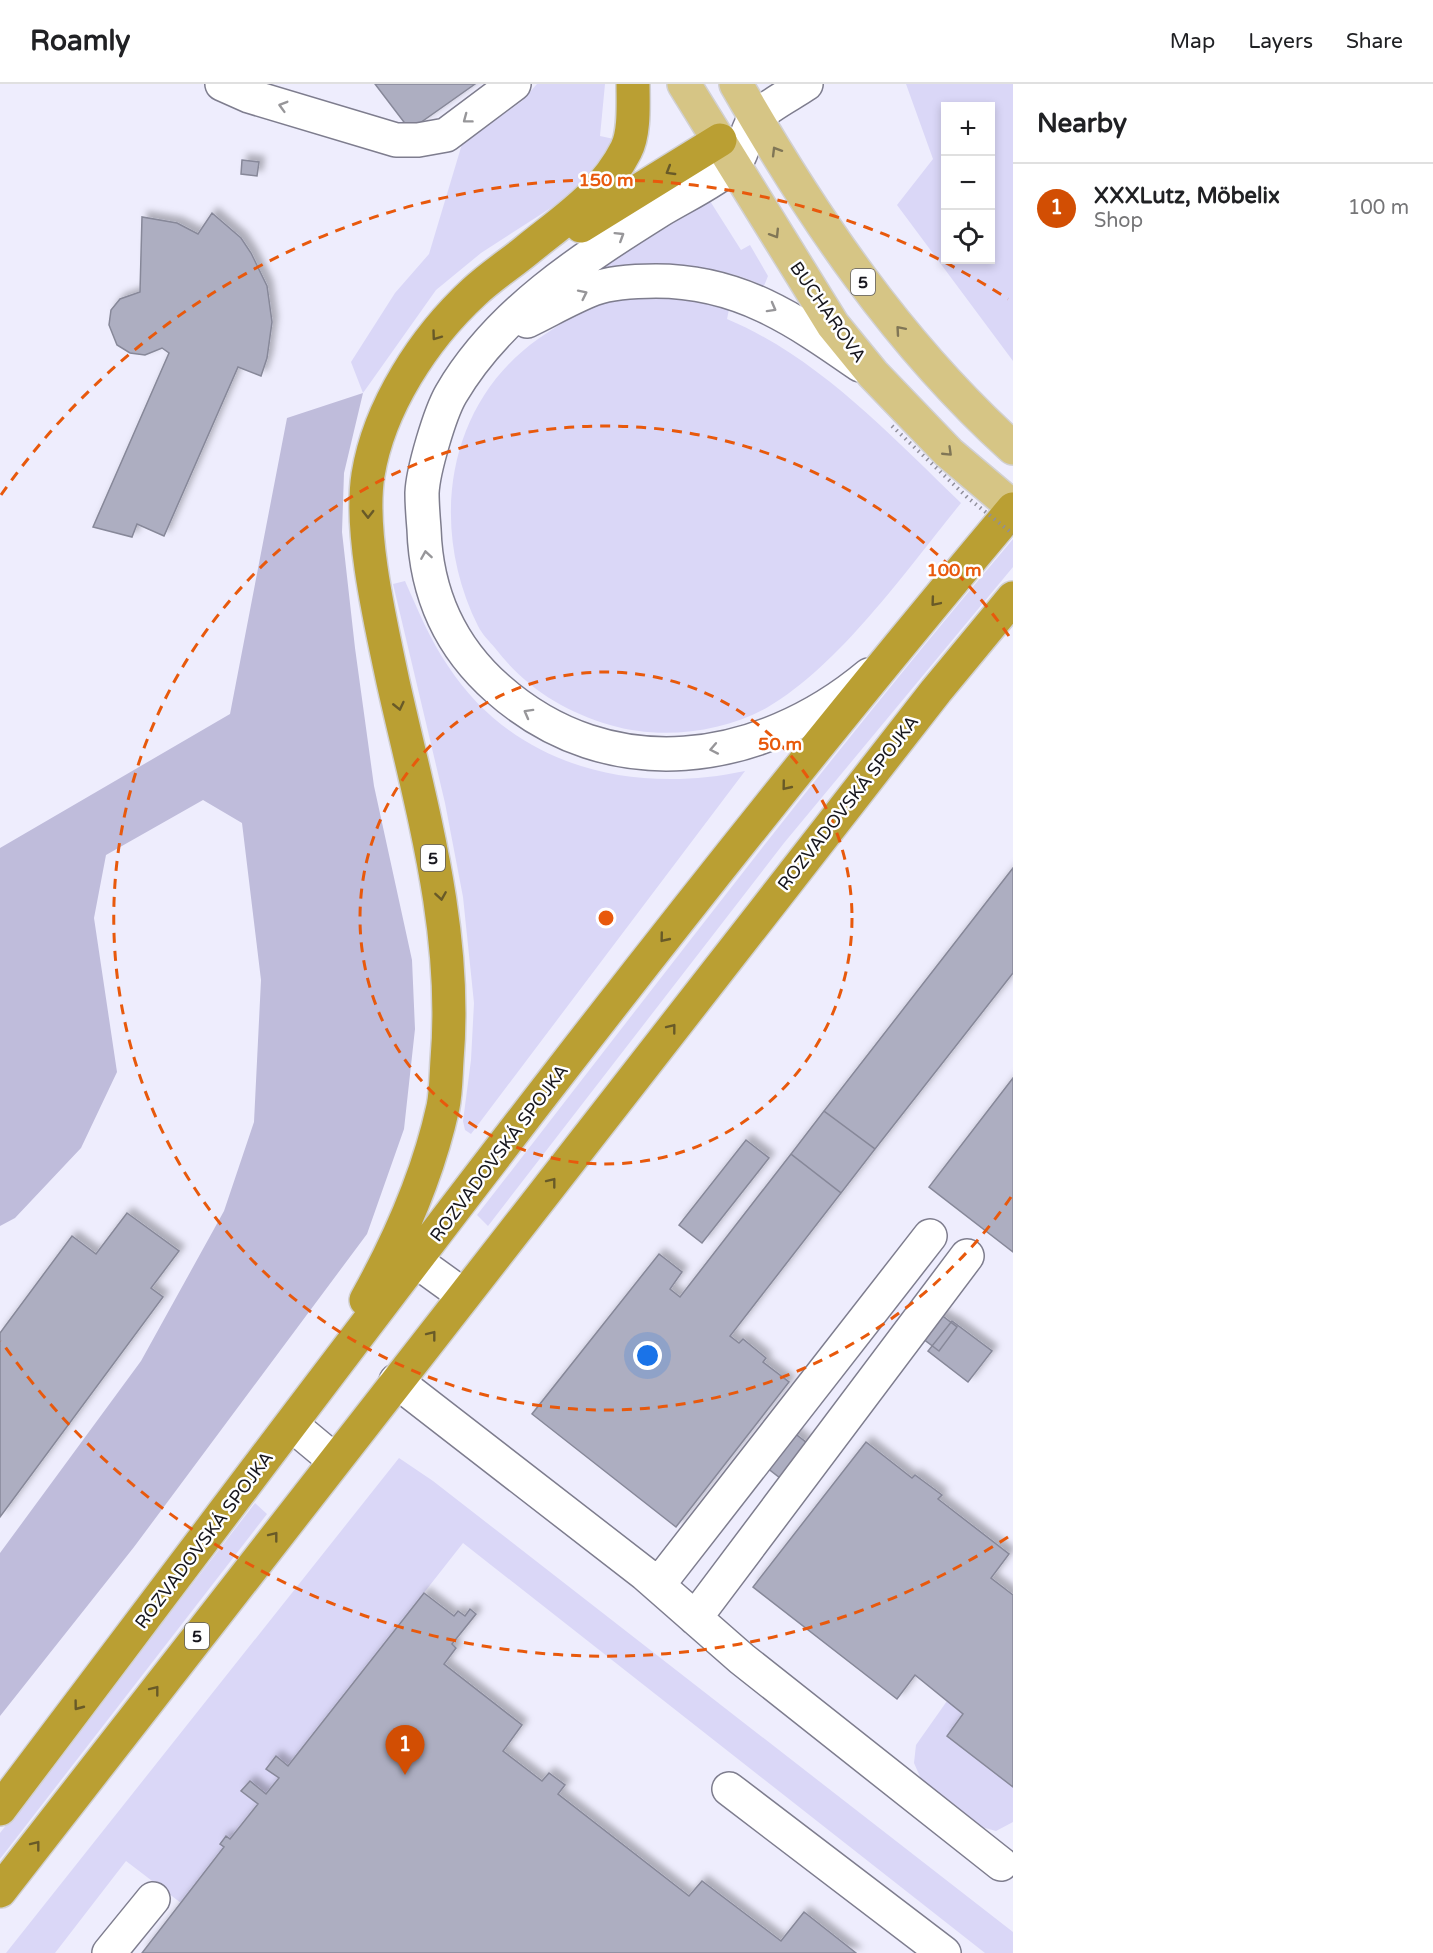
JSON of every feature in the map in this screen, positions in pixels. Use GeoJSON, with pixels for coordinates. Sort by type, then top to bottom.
{"type":"FeatureCollection","features":[{"type":"Feature","properties":{"kind":"highway","name":"5"},"geometry":{"type":"LineString","coordinates":[[292,1425],[345,1339],[406,1223],[426,1168],[444,1104],[450,1034],[449,963],[441,895],[380,622],[368,526],[368,477],[381,428],[407,376],[440,330],[474,292],[583,206],[608,180],[628,147],[633,84]]}},
{"type":"Feature","properties":{"kind":"highway"},"geometry":{"type":"LineString","coordinates":[[474,292],[727,153]]}},
{"type":"Feature","properties":{"kind":"highway","name":"ROZVADOVSKÁ SPOJKA"},"geometry":{"type":"LineString","coordinates":[[0,1809],[652,953],[905,636],[1013,508]]}},
{"type":"Feature","properties":{"kind":"highway","name":"ROZVADOVSKÁ SPOJKA"},"geometry":{"type":"LineString","coordinates":[[0,1891],[936,691],[1013,598]]}},
{"type":"Feature","properties":{"kind":"main road","name":"BUCHAROVA"},"geometry":{"type":"LineString","coordinates":[[684,84],[833,326],[873,374],[899,418],[949,453],[1013,508]]}},
{"type":"Feature","properties":{"kind":"main road","name":"5"},"geometry":{"type":"LineString","coordinates":[[736,84],[824,227],[883,311],[938,374],[1013,448]]}},
{"type":"Feature","properties":{"kind":"main road"},"geometry":{"type":"LineString","coordinates":[[727,153],[756,118]]}},
{"type":"Feature","properties":{"kind":"street"},"geometry":{"type":"LineString","coordinates":[[222,84],[249,96],[396,140],[407,140],[446,135],[514,84]]}},
{"type":"Feature","properties":{"kind":"street"},"geometry":{"type":"LineString","coordinates":[[756,118],[807,84]]}},
{"type":"Feature","properties":{"kind":"street"},"geometry":{"type":"LineString","coordinates":[[727,153],[535,297],[492,337],[450,395],[433,443],[422,489],[424,550],[435,600],[453,640],[480,674],[519,708],[574,738],[621,752],[661,754],[700,751],[739,744],[776,732],[813,714],[847,693],[878,667],[905,636]]}},
{"type":"Feature","properties":{"kind":"street"},"geometry":{"type":"LineString","coordinates":[[492,337],[594,289],[638,281],[690,281],[726,290],[767,305],[873,374]]}},
{"type":"Feature","properties":{"kind":"street"},"geometry":{"type":"LineString","coordinates":[[658,1585],[930,1236]]}},
{"type":"Feature","properties":{"kind":"street"},"geometry":{"type":"LineString","coordinates":[[695,1618],[967,1256]]}},
{"type":"Feature","properties":{"kind":"street"},"geometry":{"type":"LineString","coordinates":[[417,1261],[463,1295]]}},
{"type":"Feature","properties":{"kind":"street"},"geometry":{"type":"LineString","coordinates":[[396,1381],[658,1585],[742,1659],[1000,1864]]}},
{"type":"Feature","properties":{"kind":"street"},"geometry":{"type":"LineString","coordinates":[[292,1425],[334,1460]]}},
{"type":"Feature","properties":{"kind":"street"},"geometry":{"type":"LineString","coordinates":[[729,1789],[944,1953]]}},
{"type":"Feature","properties":{"kind":"street"},"geometry":{"type":"LineString","coordinates":[[109,1953],[153,1899]]}},
{"type":"Feature","properties":{"kind":"path"},"geometry":{"type":"LineString","coordinates":[[899,418],[968,498],[1013,534]]}},
{"type":"Feature","properties":{"kind":"shaded area"},"geometry":{"type":"Polygon","coordinates":[[[537,84],[605,84],[600,136],[614,139],[595,173],[571,195],[481,253],[436,290],[363,393],[351,362],[395,293],[429,254],[462,144],[522,101],[537,84]]]}},
{"type":"Feature","properties":{"kind":"shaded area"},"geometry":{"type":"Polygon","coordinates":[[[906,84],[1013,84],[1013,361],[897,205],[933,159],[906,84]]]}},
{"type":"Feature","properties":{"kind":"shaded area"},"geometry":{"type":"Polygon","coordinates":[[[710,201],[741,250],[750,245],[768,276],[764,286],[723,272],[681,267],[595,271],[710,201]]]}},
{"type":"Feature","properties":{"kind":"shaded area"},"geometry":{"type":"Polygon","coordinates":[[[674,295],[730,305],[727,319],[761,335],[823,376],[880,425],[961,503],[872,614],[821,667],[795,689],[768,707],[731,723],[670,733],[629,730],[576,713],[546,696],[519,675],[480,629],[463,588],[454,549],[451,510],[455,470],[465,433],[482,398],[507,366],[538,339],[587,310],[621,299],[674,295]]]}},
{"type":"Feature","properties":{"kind":"shaded area"},"geometry":{"type":"Polygon","coordinates":[[[363,393],[344,473],[342,532],[374,786],[412,960],[415,1029],[404,1129],[367,1234],[134,1547],[0,1716],[0,1553],[141,1361],[224,1211],[254,1122],[261,980],[242,823],[203,800],[106,855],[94,918],[117,1072],[81,1148],[15,1218],[0,1226],[0,848],[230,714],[287,418],[363,393]]]}},
{"type":"Feature","properties":{"kind":"shaded area"},"geometry":{"type":"Polygon","coordinates":[[[1013,539],[1013,567],[784,843],[488,1226],[477,1215],[808,789],[1013,539]]]}},
{"type":"Feature","properties":{"kind":"shaded area"},"geometry":{"type":"Polygon","coordinates":[[[405,581],[442,656],[475,700],[506,728],[541,750],[579,765],[619,775],[660,779],[703,778],[745,771],[471,1134],[465,1130],[463,1121],[471,1060],[474,1003],[463,897],[445,803],[393,584],[405,581]]]}},
{"type":"Feature","properties":{"kind":"shaded area"},"geometry":{"type":"Polygon","coordinates":[[[399,1458],[433,1481],[1013,1932],[1013,1953],[985,1953],[463,1543],[288,1766],[267,1769],[279,1778],[266,1794],[250,1781],[241,1791],[258,1804],[230,1839],[226,1836],[220,1844],[224,1847],[181,1903],[126,1861],[55,1953],[6,1953],[399,1458]]]}},
{"type":"Feature","properties":{"kind":"shaded area"},"geometry":{"type":"Polygon","coordinates":[[[255,1503],[267,1514],[0,1859],[0,1833],[255,1503]]]}},
{"type":"Feature","properties":{"kind":"shaded area"},"geometry":{"type":"Polygon","coordinates":[[[947,1701],[963,1714],[947,1736],[1013,1787],[1013,1822],[996,1831],[978,1826],[921,1779],[914,1763],[916,1745],[947,1701]]]}},
{"type":"Feature","properties":{"kind":"building"},"geometry":{"type":"Polygon","coordinates":[[[375,84],[475,84],[410,130],[375,84]]]}},
{"type":"Feature","properties":{"kind":"building"},"geometry":{"type":"Polygon","coordinates":[[[242,160],[259,162],[257,176],[241,174],[242,160]]]}},
{"type":"Feature","properties":{"kind":"building"},"geometry":{"type":"Polygon","coordinates":[[[212,213],[241,238],[267,286],[272,322],[267,358],[261,376],[238,367],[164,536],[137,524],[132,537],[93,527],[169,353],[162,348],[145,355],[130,353],[117,345],[109,325],[111,310],[120,299],[140,292],[142,217],[177,223],[198,234],[212,213]]]}},
{"type":"Feature","properties":{"kind":"building"},"geometry":{"type":"Polygon","coordinates":[[[1013,868],[1013,973],[875,1149],[824,1111],[1013,868]]]}},
{"type":"Feature","properties":{"kind":"building"},"geometry":{"type":"Polygon","coordinates":[[[1013,1078],[1013,1252],[929,1187],[1013,1078]]]}},
{"type":"Feature","properties":{"kind":"building"},"geometry":{"type":"Polygon","coordinates":[[[824,1111],[875,1149],[841,1193],[791,1154],[824,1111]]]}},
{"type":"Feature","properties":{"kind":"building"},"geometry":{"type":"Polygon","coordinates":[[[746,1140],[769,1158],[702,1243],[679,1225],[746,1140]]]}},
{"type":"Feature","properties":{"kind":"building"},"geometry":{"type":"Polygon","coordinates":[[[791,1154],[841,1193],[730,1336],[739,1343],[743,1339],[766,1358],[763,1362],[789,1382],[676,1527],[532,1414],[659,1254],[682,1272],[670,1289],[680,1297],[791,1154]]]}},
{"type":"Feature","properties":{"kind":"building"},"geometry":{"type":"Polygon","coordinates":[[[127,1213],[179,1251],[151,1288],[163,1297],[0,1517],[0,1333],[72,1236],[96,1254],[127,1213]]]}},
{"type":"Feature","properties":{"kind":"building"},"geometry":{"type":"Polygon","coordinates":[[[940,1314],[957,1327],[939,1351],[922,1338],[940,1314]]]}},
{"type":"Feature","properties":{"kind":"building"},"geometry":{"type":"Polygon","coordinates":[[[952,1321],[992,1351],[968,1382],[928,1351],[952,1321]]]}},
{"type":"Feature","properties":{"kind":"building"},"geometry":{"type":"Polygon","coordinates":[[[793,1432],[807,1443],[780,1478],[766,1467],[793,1432]]]}},
{"type":"Feature","properties":{"kind":"building"},"geometry":{"type":"Polygon","coordinates":[[[866,1442],[912,1478],[915,1475],[942,1495],[938,1499],[1009,1554],[991,1578],[1013,1595],[1013,1787],[947,1736],[963,1714],[915,1675],[897,1699],[753,1587],[866,1442]]]}},
{"type":"Feature","properties":{"kind":"building"},"geometry":{"type":"Polygon","coordinates":[[[424,1593],[454,1616],[458,1611],[465,1616],[470,1609],[476,1614],[452,1644],[456,1648],[444,1664],[522,1725],[503,1751],[542,1781],[549,1773],[565,1785],[558,1794],[689,1896],[702,1881],[781,1941],[804,1912],[856,1953],[142,1953],[224,1847],[220,1844],[226,1836],[230,1839],[258,1804],[241,1791],[250,1781],[266,1794],[279,1778],[266,1769],[276,1756],[288,1766],[424,1593]]]}},
{"type":"Feature","properties":{"kind":"place","name":"XXXLutz, Möbelix"},"geometry":{"type":"Point","coordinates":[405,1775]}}]}
